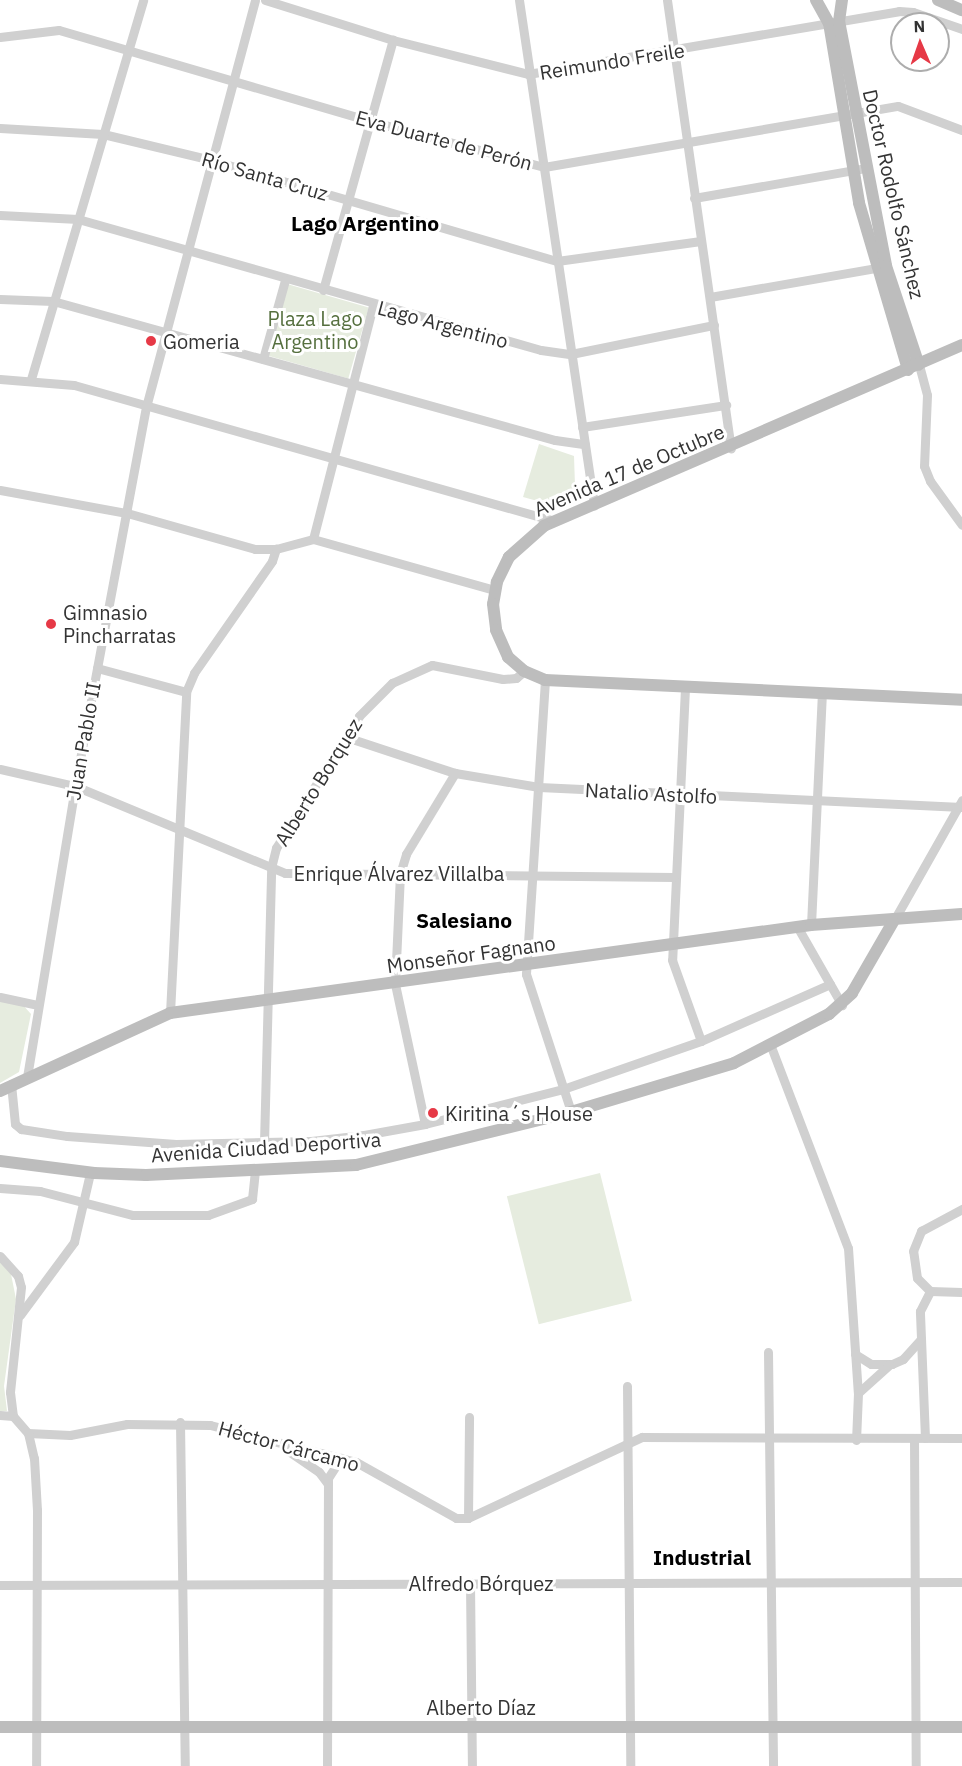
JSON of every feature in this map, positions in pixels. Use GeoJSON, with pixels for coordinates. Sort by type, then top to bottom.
{"type":"FeatureCollection","features":[{"type":"Feature","properties":{"kind":"street"},"geometry":{"type":"LineString","coordinates":[[31,379],[143,0]]}},
{"type":"Feature","properties":{"kind":"street","name":"Juan Pablo II"},"geometry":{"type":"LineString","coordinates":[[27,1077],[37,1005],[75,786],[146,407],[255,0]]}},
{"type":"Feature","properties":{"kind":"street","name":"Reimundo Freile"},"geometry":{"type":"LineString","coordinates":[[265,0],[393,39],[528,74],[834,22],[913,12],[962,29]]}},
{"type":"Feature","properties":{"kind":"street"},"geometry":{"type":"LineString","coordinates":[[519,0],[528,74],[594,505]]}},
{"type":"Feature","properties":{"kind":"street"},"geometry":{"type":"LineString","coordinates":[[667,0],[731,447]]}},
{"type":"Feature","properties":{"kind":"street"},"geometry":{"type":"LineString","coordinates":[[816,0],[827,3],[840,0]]}},
{"type":"Feature","properties":{"kind":"street","name":"Doctor Rodolfo Sánchez"},"geometry":{"type":"LineString","coordinates":[[816,0],[834,22]]}},
{"type":"Feature","properties":{"kind":"street","name":"Doctor Rodolfo Sánchez"},"geometry":{"type":"LineString","coordinates":[[840,0],[834,22],[849,113],[881,267],[914,367],[927,395],[924,466],[930,481],[962,525]]}},
{"type":"Feature","properties":{"kind":"street"},"geometry":{"type":"LineString","coordinates":[[938,0],[962,10]]}},
{"type":"Feature","properties":{"kind":"street","name":"Eva Duarte de Perón"},"geometry":{"type":"LineString","coordinates":[[0,37],[59,30],[370,121],[544,167],[849,113],[908,106],[962,130]]}},
{"type":"Feature","properties":{"kind":"street"},"geometry":{"type":"LineString","coordinates":[[323,290],[393,39]]}},
{"type":"Feature","properties":{"kind":"street","name":"Río Santa Cruz"},"geometry":{"type":"LineString","coordinates":[[0,128],[103,135],[211,160],[557,261],[701,242]]}},
{"type":"Feature","properties":{"kind":"street"},"geometry":{"type":"LineString","coordinates":[[694,198],[860,169]]}},
{"type":"Feature","properties":{"kind":"street","name":"Lago Argentino"},"geometry":{"type":"LineString","coordinates":[[0,215],[78,219],[373,305],[541,350],[571,354],[714,325]]}},
{"type":"Feature","properties":{"kind":"street"},"geometry":{"type":"LineString","coordinates":[[710,297],[881,267]]}},
{"type":"Feature","properties":{"kind":"street"},"geometry":{"type":"LineString","coordinates":[[264,359],[285,280]]}},
{"type":"Feature","properties":{"kind":"street"},"geometry":{"type":"LineString","coordinates":[[0,299],[53,302],[166,331],[352,385],[555,440],[585,444]]}},
{"type":"Feature","properties":{"kind":"street"},"geometry":{"type":"LineString","coordinates":[[313,539],[373,305]]}},
{"type":"Feature","properties":{"kind":"street","name":"Avenida 17 de Octubre"},"geometry":{"type":"LineString","coordinates":[[962,345],[731,447],[554,521],[514,551],[495,590],[493,612],[499,639],[508,657],[524,671],[545,680],[962,700]]}},
{"type":"Feature","properties":{"kind":"street"},"geometry":{"type":"LineString","coordinates":[[0,379],[31,379],[74,386],[554,521]]}},
{"type":"Feature","properties":{"kind":"street"},"geometry":{"type":"LineString","coordinates":[[582,427],[726,405]]}},
{"type":"Feature","properties":{"kind":"street"},"geometry":{"type":"LineString","coordinates":[[0,490],[127,513],[255,549],[276,549],[313,539],[495,590]]}},
{"type":"Feature","properties":{"kind":"street"},"geometry":{"type":"LineString","coordinates":[[170,1013],[186,692],[194,673],[272,561],[276,549]]}},
{"type":"Feature","properties":{"kind":"street","name":"Alberto Borquez"},"geometry":{"type":"LineString","coordinates":[[264,1143],[271,868],[276,848],[346,737],[376,696],[417,669],[446,665],[507,680],[524,671]]}},
{"type":"Feature","properties":{"kind":"street"},"geometry":{"type":"LineString","coordinates":[[97,668],[186,692]]}},
{"type":"Feature","properties":{"kind":"street"},"geometry":{"type":"LineString","coordinates":[[545,680],[526,966],[527,981],[571,1112]]}},
{"type":"Feature","properties":{"kind":"street"},"geometry":{"type":"LineString","coordinates":[[685,688],[674,877],[672,968],[701,1041]]}},
{"type":"Feature","properties":{"kind":"street"},"geometry":{"type":"LineString","coordinates":[[811,925],[822,694]]}},
{"type":"Feature","properties":{"kind":"street","name":"Natalio Astolfo"},"geometry":{"type":"LineString","coordinates":[[346,737],[455,773],[539,787],[961,804]]}},
{"type":"Feature","properties":{"kind":"street","name":"Enrique Álvarez Villalba"},"geometry":{"type":"LineString","coordinates":[[0,769],[75,786],[285,873],[674,877]]}},
{"type":"Feature","properties":{"kind":"street"},"geometry":{"type":"LineString","coordinates":[[425,1124],[395,984],[400,874],[406,854],[455,773]]}},
{"type":"Feature","properties":{"kind":"street"},"geometry":{"type":"LineString","coordinates":[[893,922],[961,804]]}},
{"type":"Feature","properties":{"kind":"street","name":"Monseñor Fagnano"},"geometry":{"type":"LineString","coordinates":[[4,1088],[170,1013],[672,946],[811,925],[893,922],[962,914]]}},
{"type":"Feature","properties":{"kind":"street","name":"Avenida Ciudad Deportiva"},"geometry":{"type":"LineString","coordinates":[[3,1160],[90,1173],[156,1175],[378,1161],[571,1112],[706,1073],[770,1044],[842,1005],[893,922]]}},
{"type":"Feature","properties":{"kind":"street"},"geometry":{"type":"LineString","coordinates":[[798,928],[842,1005]]}},
{"type":"Feature","properties":{"kind":"street","name":"Avenida Ciudad Deportiva"},"geometry":{"type":"LineString","coordinates":[[4,1088],[12,1116],[21,1129],[176,1144],[264,1143],[354,1136],[425,1124],[563,1089],[701,1041],[830,984]]}},
{"type":"Feature","properties":{"kind":"street"},"geometry":{"type":"LineString","coordinates":[[0,997],[37,1005]]}},
{"type":"Feature","properties":{"kind":"street"},"geometry":{"type":"LineString","coordinates":[[770,1044],[848,1248],[858,1394],[856,1440]]}},
{"type":"Feature","properties":{"kind":"street"},"geometry":{"type":"LineString","coordinates":[[0,1188],[40,1191],[83,1204],[133,1215],[208,1215],[252,1199],[255,1170]]}},
{"type":"Feature","properties":{"kind":"street"},"geometry":{"type":"LineString","coordinates":[[20,1315],[68,1254],[76,1236],[90,1173]]}},
{"type":"Feature","properties":{"kind":"street"},"geometry":{"type":"LineString","coordinates":[[962,1209],[921,1231],[913,1251],[917,1278],[930,1291],[962,1292]]}},
{"type":"Feature","properties":{"kind":"street"},"geometry":{"type":"LineString","coordinates":[[0,1256],[18,1276],[20,1315],[10,1379],[13,1416],[28,1433],[34,1458],[36,1766]]}},
{"type":"Feature","properties":{"kind":"street"},"geometry":{"type":"LineString","coordinates":[[925,1438],[921,1304],[930,1291]]}},
{"type":"Feature","properties":{"kind":"street"},"geometry":{"type":"LineString","coordinates":[[858,1394],[889,1365],[903,1359],[921,1339]]}},
{"type":"Feature","properties":{"kind":"street"},"geometry":{"type":"LineString","coordinates":[[768,1352],[773,1766]]}},
{"type":"Feature","properties":{"kind":"street"},"geometry":{"type":"LineString","coordinates":[[855,1354],[872,1364],[889,1365]]}},
{"type":"Feature","properties":{"kind":"street"},"geometry":{"type":"LineString","coordinates":[[627,1386],[630,1766]]}},
{"type":"Feature","properties":{"kind":"street"},"geometry":{"type":"LineString","coordinates":[[0,1415],[13,1416]]}},
{"type":"Feature","properties":{"kind":"street"},"geometry":{"type":"LineString","coordinates":[[469,1417],[468,1518],[628,1441],[656,1435],[856,1440],[962,1438]]}},
{"type":"Feature","properties":{"kind":"street"},"geometry":{"type":"LineString","coordinates":[[180,1422],[185,1766]]}},
{"type":"Feature","properties":{"kind":"street","name":"Héctor Cárcamo"},"geometry":{"type":"LineString","coordinates":[[28,1433],[70,1436],[128,1424],[180,1422],[210,1425],[367,1466],[444,1514],[468,1518]]}},
{"type":"Feature","properties":{"kind":"street"},"geometry":{"type":"LineString","coordinates":[[914,1438],[917,1582],[916,1766]]}},
{"type":"Feature","properties":{"kind":"street"},"geometry":{"type":"LineString","coordinates":[[276,1442],[319,1472],[328,1484]]}},
{"type":"Feature","properties":{"kind":"street"},"geometry":{"type":"LineString","coordinates":[[327,1766],[328,1484],[331,1470],[341,1458]]}},
{"type":"Feature","properties":{"kind":"street"},"geometry":{"type":"LineString","coordinates":[[470,1582],[472,1766]]}},
{"type":"Feature","properties":{"kind":"street","name":"Alfredo Bórquez"},"geometry":{"type":"LineString","coordinates":[[0,1585],[182,1587],[470,1582],[771,1584],[962,1582]]}},
{"type":"Feature","properties":{"kind":"street","name":"Alberto Díaz"},"geometry":{"type":"LineString","coordinates":[[0,1727],[184,1729],[471,1726],[962,1727]]}},
{"type":"Feature","properties":{"kind":"green space","name":"Plaza Lago Argentino"},"geometry":{"type":"Polygon","coordinates":[[[287,284],[369,307],[348,379],[267,355],[287,284]]]}},
{"type":"Feature","properties":{"kind":"green space"},"geometry":{"type":"Polygon","coordinates":[[[539,444],[574,456],[575,486],[568,498],[541,502],[523,497],[539,444]]]}},
{"type":"Feature","properties":{"kind":"green space"},"geometry":{"type":"Polygon","coordinates":[[[0,1000],[22,1004],[31,1014],[19,1072],[0,1083],[0,1000]]]}},
{"type":"Feature","properties":{"kind":"green space"},"geometry":{"type":"Polygon","coordinates":[[[600,1173],[632,1301],[539,1324],[507,1196],[600,1173]]]}},
{"type":"Feature","properties":{"kind":"green space"},"geometry":{"type":"Polygon","coordinates":[[[0,1262],[11,1274],[16,1299],[4,1386],[7,1411],[0,1411],[0,1262]]]}},
{"type":"Feature","properties":{"kind":"place","name":"Gomeria"},"geometry":{"type":"Point","coordinates":[151,341]}},
{"type":"Feature","properties":{"kind":"place","name":"Gimnasio Pincharratas"},"geometry":{"type":"Point","coordinates":[51,624]}},
{"type":"Feature","properties":{"kind":"place","name":"Kiritina´s House"},"geometry":{"type":"Point","coordinates":[433,1113]}},
{"type":"Feature","properties":{"kind":"district","name":"Lago Argentino"},"geometry":{"type":"Point","coordinates":[365,223]}},
{"type":"Feature","properties":{"kind":"district","name":"Salesiano"},"geometry":{"type":"Point","coordinates":[464,920]}},
{"type":"Feature","properties":{"kind":"district","name":"Industrial"},"geometry":{"type":"Point","coordinates":[702,1557]}}]}
